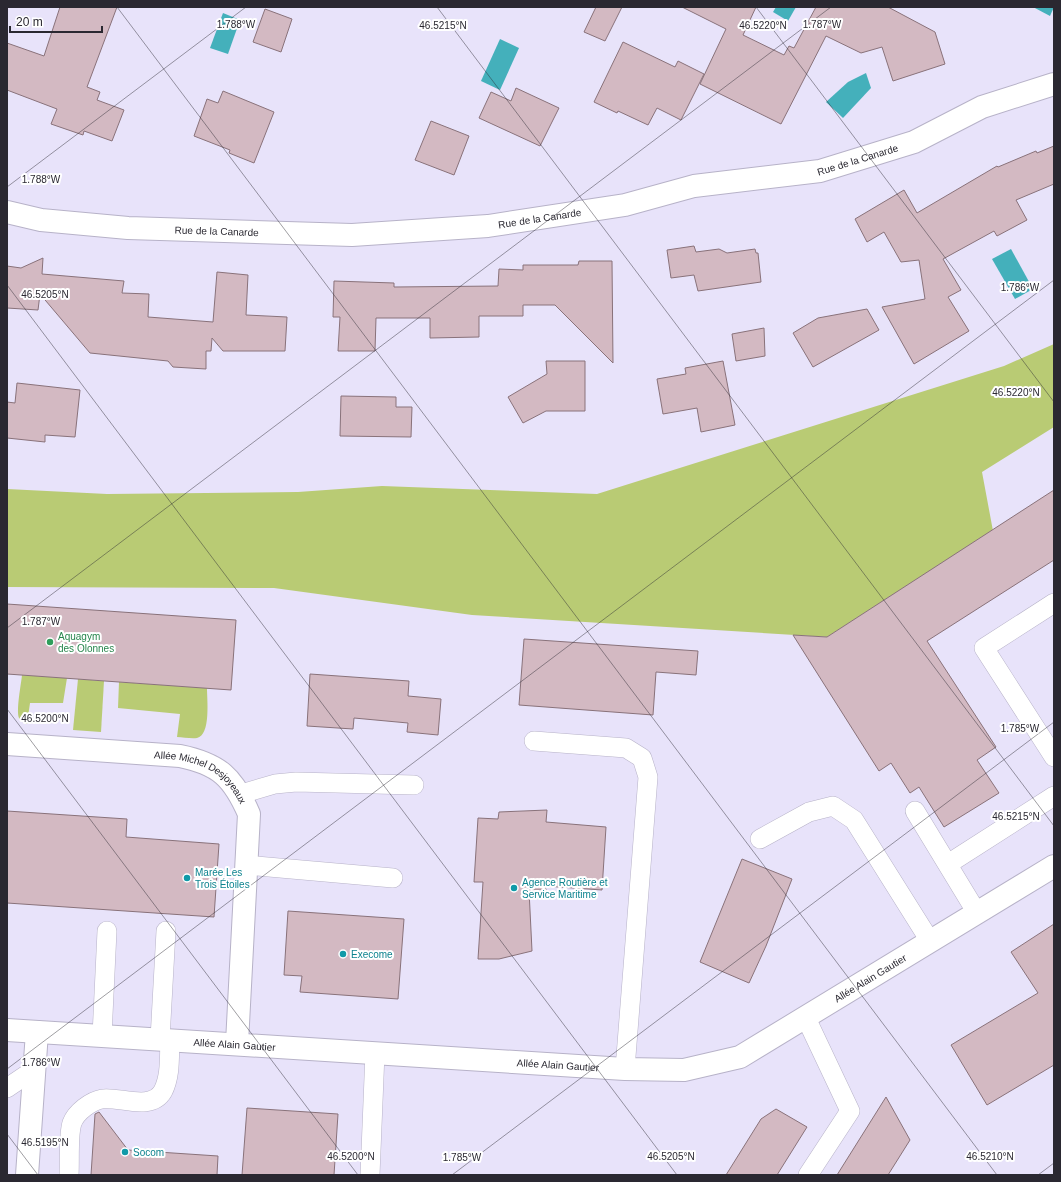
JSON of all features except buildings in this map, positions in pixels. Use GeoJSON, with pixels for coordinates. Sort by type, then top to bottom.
{"type":"FeatureCollection","features":[{"type":"Feature","properties":{"kind":"street","name":"Rue de la Canarde"},"geometry":{"type":"LineString","coordinates":[[7,212],[41,220],[128,228],[352,235],[488,226],[625,205],[694,186],[820,171],[914,142],[982,107],[1054,84]]}},
{"type":"Feature","properties":{"kind":"street","name":"Allée Michel Desjoyeaux"},"geometry":{"type":"LineString","coordinates":[[7,744],[180,756],[200,760],[220,769],[241,794],[249,814],[237,1044]]}},
{"type":"Feature","properties":{"kind":"street","name":"Allée Alain Gautier"},"geometry":{"type":"LineString","coordinates":[[7,1030],[625,1069],[684,1070],[740,1057],[1054,866]]}},
{"type":"Feature","properties":{"kind":"street"},"geometry":{"type":"LineString","coordinates":[[27,1175],[37,1032]]}},
{"type":"Feature","properties":{"kind":"lane"},"geometry":{"type":"LineString","coordinates":[[1054,603],[984,648],[1054,758]]}},
{"type":"Feature","properties":{"kind":"lane"},"geometry":{"type":"LineString","coordinates":[[534,741],[626,748],[642,758],[648,777],[625,1069]]}},
{"type":"Feature","properties":{"kind":"lane"},"geometry":{"type":"LineString","coordinates":[[241,794],[275,784],[296,782],[414,785]]}},
{"type":"Feature","properties":{"kind":"lane"},"geometry":{"type":"LineString","coordinates":[[948,864],[1054,796]]}},
{"type":"Feature","properties":{"kind":"lane"},"geometry":{"type":"LineString","coordinates":[[760,839],[809,812],[833,806],[854,820],[930,941]]}},
{"type":"Feature","properties":{"kind":"lane"},"geometry":{"type":"LineString","coordinates":[[915,811],[977,912]]}},
{"type":"Feature","properties":{"kind":"lane"},"geometry":{"type":"LineString","coordinates":[[246,865],[394,878]]}},
{"type":"Feature","properties":{"kind":"lane"},"geometry":{"type":"LineString","coordinates":[[102,1036],[107,931]]}},
{"type":"Feature","properties":{"kind":"lane"},"geometry":{"type":"LineString","coordinates":[[69,1175],[72,1123],[81,1110],[102,1099],[128,1102],[151,1101],[162,1092],[168,1078],[165,1039],[166,931]]}},
{"type":"Feature","properties":{"kind":"lane"},"geometry":{"type":"LineString","coordinates":[[806,1018],[850,1111],[808,1175]]}},
{"type":"Feature","properties":{"kind":"lane"},"geometry":{"type":"LineString","coordinates":[[370,1175],[375,1053]]}},
{"type":"Feature","properties":{"kind":"lane"},"geometry":{"type":"LineString","coordinates":[[7,1088],[35,1069]]}},
{"type":"Feature","properties":{"kind":"green space"},"geometry":{"type":"Polygon","coordinates":[[[1054,344],[1054,427],[982,472],[993,531],[827,637],[472,615],[274,588],[7,587],[7,489],[107,494],[298,492],[382,486],[597,494],[1004,366],[1054,344]]]}},
{"type":"Feature","properties":{"kind":"green space"},"geometry":{"type":"Polygon","coordinates":[[[22,675],[67,678],[63,703],[30,703],[27,724],[22,722],[19,718],[18,709],[22,675]]]}},
{"type":"Feature","properties":{"kind":"green space"},"geometry":{"type":"Polygon","coordinates":[[[78,679],[104,681],[101,732],[73,730],[78,679]]]}},
{"type":"Feature","properties":{"kind":"green space"},"geometry":{"type":"Polygon","coordinates":[[[119,682],[207,688],[208,708],[204,731],[197,738],[177,737],[180,714],[118,708],[119,682]]]}},
{"type":"Feature","properties":{"kind":"water"},"geometry":{"type":"Polygon","coordinates":[[[776,7],[796,7],[788,21],[773,12],[776,7]]]}},
{"type":"Feature","properties":{"kind":"water"},"geometry":{"type":"Polygon","coordinates":[[[1033,7],[1054,7],[1050,16],[1033,7]]]}},
{"type":"Feature","properties":{"kind":"water"},"geometry":{"type":"Polygon","coordinates":[[[223,13],[240,20],[228,54],[210,48],[223,13]]]}},
{"type":"Feature","properties":{"kind":"water"},"geometry":{"type":"Polygon","coordinates":[[[500,39],[519,48],[500,90],[481,81],[500,39]]]}},
{"type":"Feature","properties":{"kind":"water"},"geometry":{"type":"Polygon","coordinates":[[[866,73],[871,88],[843,118],[826,102],[848,82],[866,73]]]}},
{"type":"Feature","properties":{"kind":"water"},"geometry":{"type":"Polygon","coordinates":[[[1011,249],[1033,289],[1015,299],[992,259],[1011,249]]]}},
{"type":"Feature","properties":{"kind":"place","name":"Aquagym des Olonnes"},"geometry":{"type":"Point","coordinates":[50,642]}},
{"type":"Feature","properties":{"kind":"place","name":"Marée Les Trois Étoiles"},"geometry":{"type":"Point","coordinates":[187,878]}},
{"type":"Feature","properties":{"kind":"place","name":"Agence Routière et Service Maritime"},"geometry":{"type":"Point","coordinates":[514,888]}},
{"type":"Feature","properties":{"kind":"place","name":"Execome"},"geometry":{"type":"Point","coordinates":[343,954]}},
{"type":"Feature","properties":{"kind":"place","name":"Socom"},"geometry":{"type":"Point","coordinates":[125,1152]}}]}
